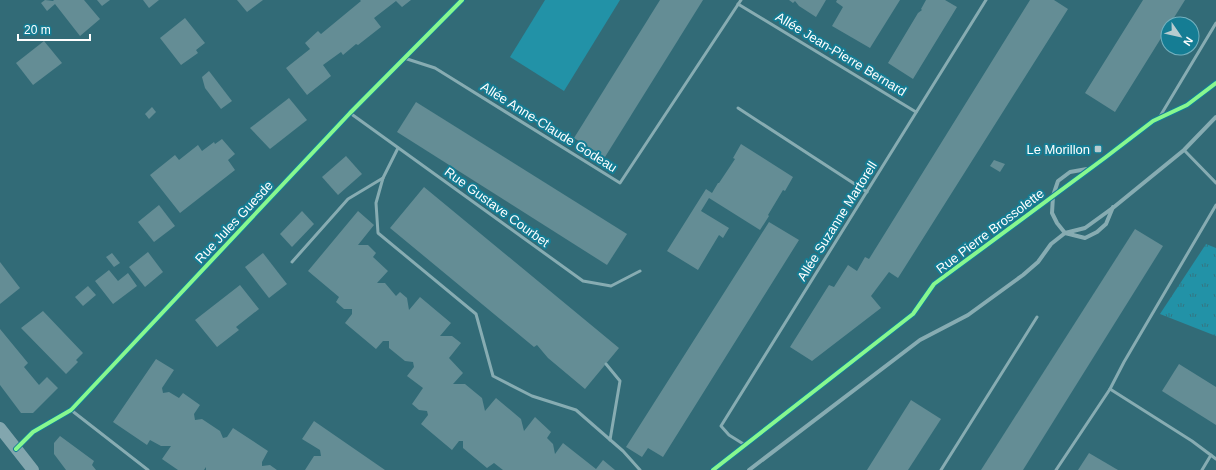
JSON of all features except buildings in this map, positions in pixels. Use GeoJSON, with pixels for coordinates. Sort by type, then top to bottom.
{"type":"FeatureCollection","features":[{"type":"Feature","properties":{"kind":"street","name":"Rue Jules Guesde"},"geometry":{"type":"LineString","coordinates":[[16,449],[33,432],[71,410],[350,112],[462,0]]}},
{"type":"Feature","properties":{"kind":"street","name":"Rue Pierre Brossolette"},"geometry":{"type":"LineString","coordinates":[[713,470],[914,314],[934,284],[1153,121],[1187,105],[1216,83]]}},
{"type":"Feature","properties":{"kind":"street"},"geometry":{"type":"LineString","coordinates":[[749,470],[920,340],[968,315],[1023,275],[1038,262],[1051,244],[1065,232],[1085,228],[1114,207],[1184,150],[1216,117]]}},
{"type":"Feature","properties":{"kind":"street"},"geometry":{"type":"LineString","coordinates":[[1090,169],[1070,172],[1058,181],[1053,196],[1052,213],[1057,223],[1065,232],[1085,238],[1106,224],[1114,207]]}},
{"type":"Feature","properties":{"kind":"street"},"geometry":{"type":"LineString","coordinates":[[0,428],[33,470]]}},
{"type":"Feature","properties":{"kind":"lane"},"geometry":{"type":"LineString","coordinates":[[738,4],[741,0]]}},
{"type":"Feature","properties":{"kind":"lane","name":"Allée Suzanne Martorell"},"geometry":{"type":"LineString","coordinates":[[745,445],[729,435],[721,426],[986,0]]}},
{"type":"Feature","properties":{"kind":"lane","name":"Allée Anne-Claude Godeau"},"geometry":{"type":"LineString","coordinates":[[404,58],[435,68],[620,183],[738,4]]}},
{"type":"Feature","properties":{"kind":"lane","name":"Allée Jean-Pierre Bernard"},"geometry":{"type":"LineString","coordinates":[[738,4],[916,112]]}},
{"type":"Feature","properties":{"kind":"lane"},"geometry":{"type":"LineString","coordinates":[[1159,118],[1216,23]]}},
{"type":"Feature","properties":{"kind":"lane"},"geometry":{"type":"LineString","coordinates":[[738,108],[867,192]]}},
{"type":"Feature","properties":{"kind":"lane","name":"Rue Gustave Courbet"},"geometry":{"type":"LineString","coordinates":[[350,112],[583,281],[611,286],[640,271]]}},
{"type":"Feature","properties":{"kind":"lane"},"geometry":{"type":"LineString","coordinates":[[398,148],[383,178],[376,203],[378,233],[476,314],[493,376],[532,396],[576,410],[623,451],[640,470]]}},
{"type":"Feature","properties":{"kind":"lane"},"geometry":{"type":"LineString","coordinates":[[1184,150],[1216,183]]}},
{"type":"Feature","properties":{"kind":"lane"},"geometry":{"type":"LineString","coordinates":[[292,262],[348,199],[383,178]]}},
{"type":"Feature","properties":{"kind":"lane"},"geometry":{"type":"LineString","coordinates":[[1056,470],[1110,389],[1124,362],[1216,205]]}},
{"type":"Feature","properties":{"kind":"lane"},"geometry":{"type":"LineString","coordinates":[[941,470],[1037,317]]}},
{"type":"Feature","properties":{"kind":"lane"},"geometry":{"type":"LineString","coordinates":[[606,364],[620,381],[610,440]]}},
{"type":"Feature","properties":{"kind":"lane"},"geometry":{"type":"LineString","coordinates":[[1110,389],[1192,441],[1216,459]]}},
{"type":"Feature","properties":{"kind":"lane"},"geometry":{"type":"LineString","coordinates":[[71,410],[148,470]]}},
{"type":"Feature","properties":{"kind":"lane"},"geometry":{"type":"LineString","coordinates":[[1202,470],[1211,455]]}},
{"type":"Feature","properties":{"kind":"green space"},"geometry":{"type":"Polygon","coordinates":[[[545,0],[620,0],[564,91],[510,57],[545,0]]]}},
{"type":"Feature","properties":{"kind":"green space"},"geometry":{"type":"Polygon","coordinates":[[[1206,244],[1216,248],[1216,336],[1160,314],[1206,244]]]}},
{"type":"Feature","properties":{"kind":"cycle path"},"geometry":{"type":"LineString","coordinates":[[16,449],[33,432],[71,410],[350,113],[462,0]]}},
{"type":"Feature","properties":{"kind":"cycle path"},"geometry":{"type":"LineString","coordinates":[[713,470],[913,314],[934,284],[1153,121],[1187,105],[1216,83]]}},
{"type":"Feature","properties":{"kind":"place","name":"Le Morillon"},"geometry":{"type":"Point","coordinates":[1098,149]}}]}
